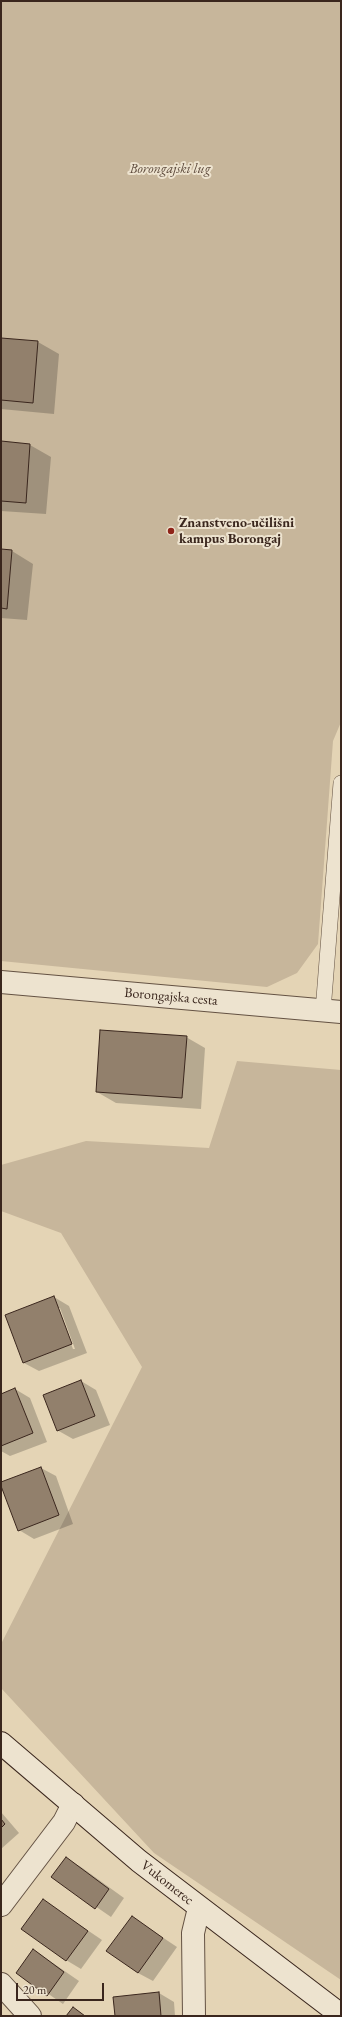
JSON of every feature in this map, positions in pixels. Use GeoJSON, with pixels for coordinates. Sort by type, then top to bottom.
{"type":"FeatureCollection","features":[{"type":"Feature","properties":{"kind":"street","name":"Borongajska cesta"},"geometry":{"type":"LineString","coordinates":[[1,982],[332,1011]]}},
{"type":"Feature","properties":{"kind":"street","name":"Vukomerec"},"geometry":{"type":"LineString","coordinates":[[1,1742],[139,1861],[341,2015]]}},
{"type":"Feature","properties":{"kind":"street"},"geometry":{"type":"LineString","coordinates":[[1,1905],[64,1822],[73,1804]]}},
{"type":"Feature","properties":{"kind":"street"},"geometry":{"type":"LineString","coordinates":[[194,2016],[193,1933],[199,1908]]}},
{"type":"Feature","properties":{"kind":"street"},"geometry":{"type":"LineString","coordinates":[[1,1984],[30,2016]]}},
{"type":"Feature","properties":{"kind":"lane"},"geometry":{"type":"LineString","coordinates":[[332,1011],[341,783]]}},
{"type":"Feature","properties":{"kind":"green space","name":"Borongajski lug"},"geometry":{"type":"Polygon","coordinates":[[[1,1],[341,1],[341,722],[333,741],[318,944],[297,973],[267,987],[1,961],[1,1]]]}},
{"type":"Feature","properties":{"kind":"green space"},"geometry":{"type":"Polygon","coordinates":[[[237,1061],[341,1070],[341,1980],[154,1853],[1,1688],[1,1644],[142,1367],[61,1233],[1,1211],[1,1165],[86,1141],[209,1148],[237,1061]]]}},
{"type":"Feature","properties":{"kind":"building"},"geometry":{"type":"Polygon","coordinates":[[[1,338],[38,341],[33,403],[1,400],[1,338]]]}},
{"type":"Feature","properties":{"kind":"building"},"geometry":{"type":"Polygon","coordinates":[[[1,441],[30,444],[26,503],[1,501],[1,441]]]}},
{"type":"Feature","properties":{"kind":"building"},"geometry":{"type":"Polygon","coordinates":[[[1,549],[12,550],[7,609],[1,608],[1,549]]]}},
{"type":"Feature","properties":{"kind":"building"},"geometry":{"type":"Polygon","coordinates":[[[100,1030],[187,1036],[182,1098],[96,1092],[100,1030]]]}},
{"type":"Feature","properties":{"kind":"building"},"geometry":{"type":"Polygon","coordinates":[[[54,1296],[72,1344],[23,1363],[5,1315],[54,1296]]]}},
{"type":"Feature","properties":{"kind":"building"},"geometry":{"type":"Polygon","coordinates":[[[81,1380],[95,1416],[57,1431],[43,1395],[81,1380]]]}},
{"type":"Feature","properties":{"kind":"building"},"geometry":{"type":"Polygon","coordinates":[[[15,1388],[33,1433],[1,1446],[1,1394],[15,1388]]]}},
{"type":"Feature","properties":{"kind":"building"},"geometry":{"type":"Polygon","coordinates":[[[41,1467],[59,1515],[18,1531],[1,1486],[1,1482],[41,1467]]]}},
{"type":"Feature","properties":{"kind":"building"},"geometry":{"type":"Polygon","coordinates":[[[1,1819],[5,1824],[1,1828],[1,1819]]]}},
{"type":"Feature","properties":{"kind":"building"},"geometry":{"type":"Polygon","coordinates":[[[66,1857],[109,1889],[95,1909],[51,1877],[66,1857]]]}},
{"type":"Feature","properties":{"kind":"building"},"geometry":{"type":"Polygon","coordinates":[[[43,1899],[88,1931],[66,1961],[21,1929],[43,1899]]]}},
{"type":"Feature","properties":{"kind":"building"},"geometry":{"type":"Polygon","coordinates":[[[132,1916],[163,1938],[138,1973],[106,1951],[132,1916]]]}},
{"type":"Feature","properties":{"kind":"building"},"geometry":{"type":"Polygon","coordinates":[[[33,1949],[64,1972],[47,1996],[16,1973],[33,1949]]]}},
{"type":"Feature","properties":{"kind":"building"},"geometry":{"type":"Polygon","coordinates":[[[159,1992],[161,2016],[115,2016],[113,1997],[159,1992]]]}},
{"type":"Feature","properties":{"kind":"building"},"geometry":{"type":"Polygon","coordinates":[[[73,2007],[85,2016],[66,2016],[73,2007]]]}},
{"type":"Feature","properties":{"kind":"place","name":"Znanstveno-učilišni kampus Borongaj"},"geometry":{"type":"Point","coordinates":[171,531]}}]}
